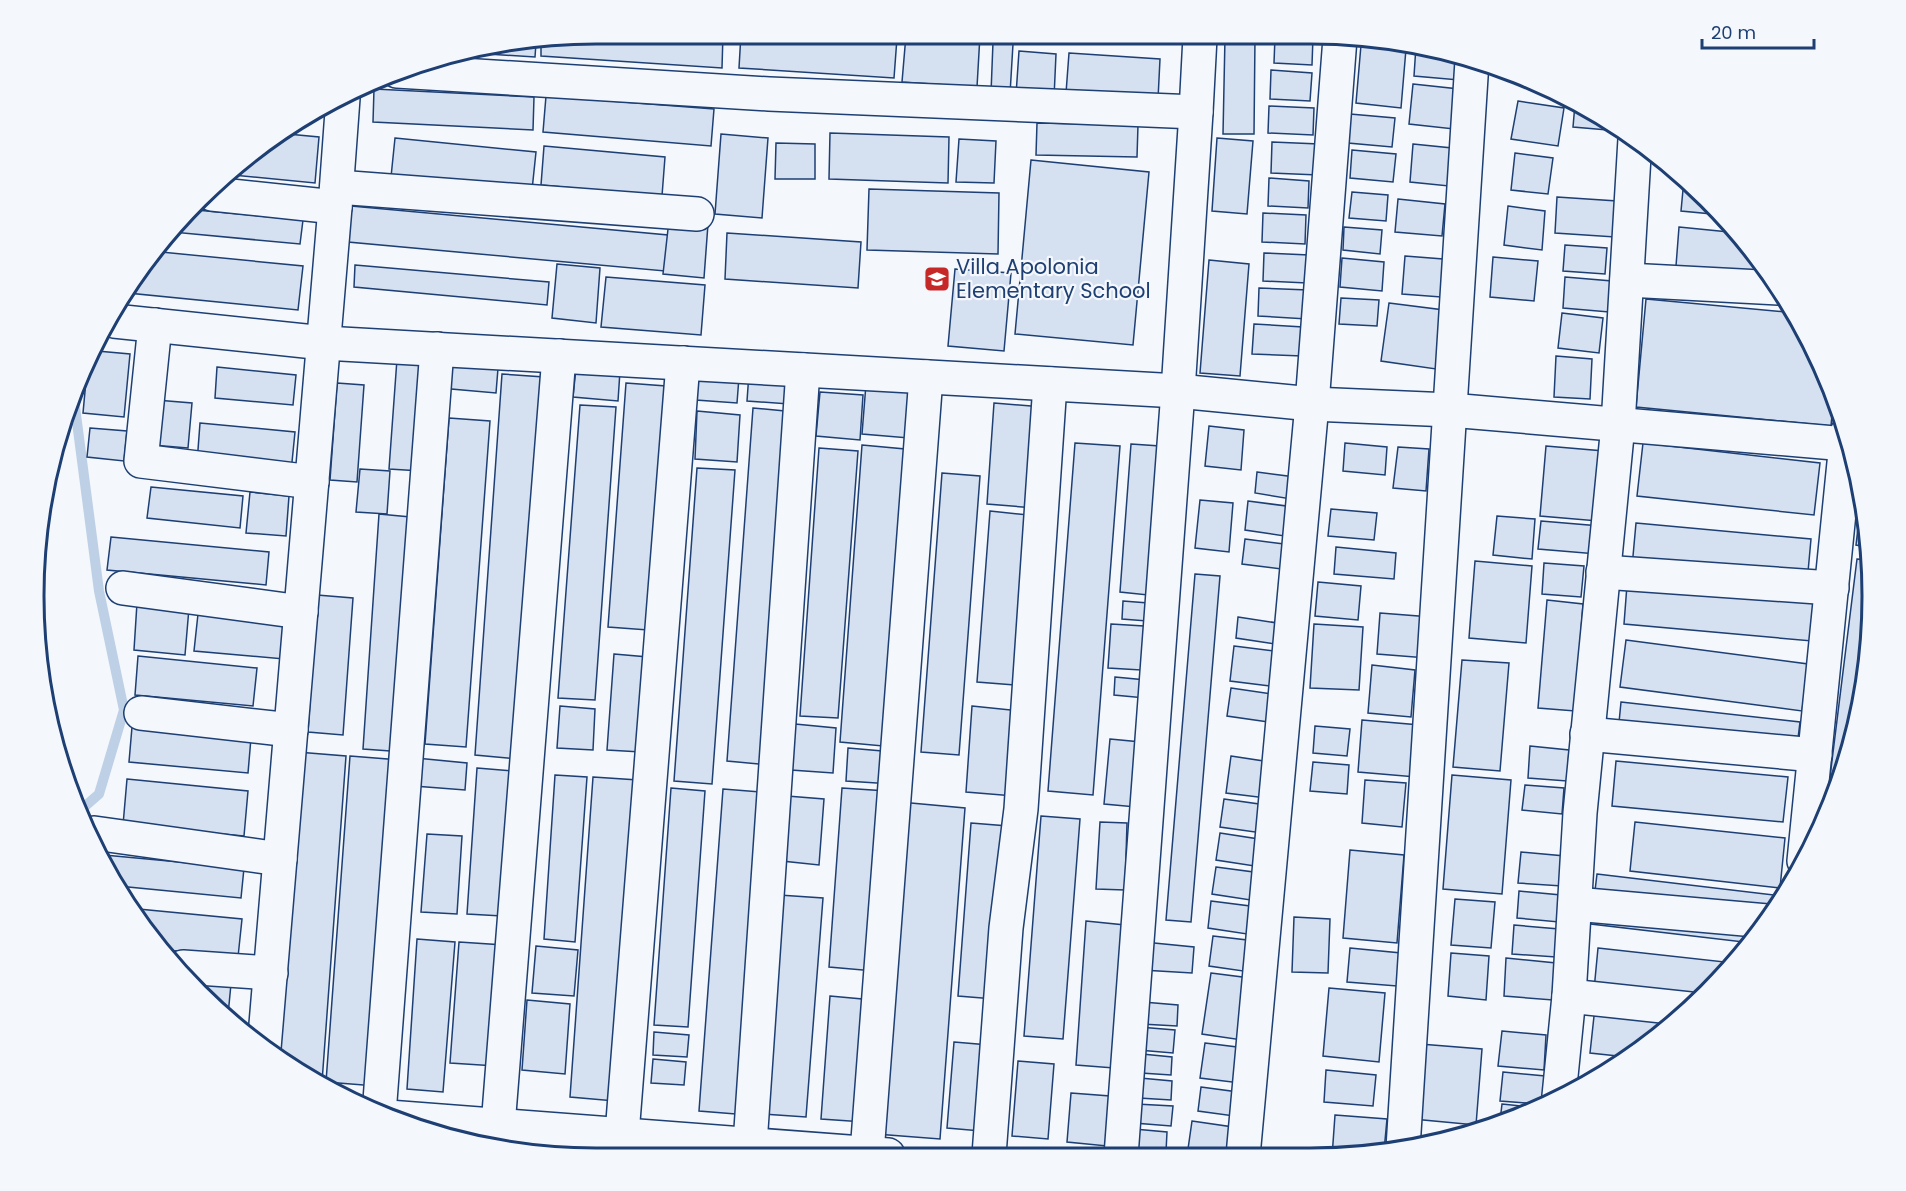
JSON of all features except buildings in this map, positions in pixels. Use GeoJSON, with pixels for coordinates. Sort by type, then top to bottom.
{"type":"FeatureCollection","features":[{"type":"Feature","properties":{"kind":"street"},"geometry":{"type":"LineString","coordinates":[[1122,1148],[1178,391],[1200,44]]}},
{"type":"Feature","properties":{"kind":"street"},"geometry":{"type":"LineString","coordinates":[[1244,1148],[1312,404],[1339,45]]}},
{"type":"Feature","properties":{"kind":"street"},"geometry":{"type":"LineString","coordinates":[[1404,1139],[1472,68]]}},
{"type":"Feature","properties":{"kind":"street"},"geometry":{"type":"LineString","coordinates":[[420,72],[769,94],[1196,112]]}},
{"type":"Feature","properties":{"kind":"street"},"geometry":{"type":"LineString","coordinates":[[265,1037],[343,104]]}},
{"type":"Feature","properties":{"kind":"street"},"geometry":{"type":"LineString","coordinates":[[1562,1087],[1580,813],[1618,425],[1626,280],[1642,155]]}},
{"type":"Feature","properties":{"kind":"street"},"geometry":{"type":"LineString","coordinates":[[217,194],[336,197],[697,214]]}},
{"type":"Feature","properties":{"kind":"street"},"geometry":{"type":"LineString","coordinates":[[1626,280],[1768,287]]}},
{"type":"Feature","properties":{"kind":"street"},"geometry":{"type":"LineString","coordinates":[[116,321],[324,343],[1178,391],[1312,404],[1450,410],[1618,425],[1839,438]]}},
{"type":"Feature","properties":{"kind":"street"},"geometry":{"type":"LineString","coordinates":[[155,325],[141,461],[312,482]]}},
{"type":"Feature","properties":{"kind":"street"},"geometry":{"type":"LineString","coordinates":[[380,1103],[437,349]]}},
{"type":"Feature","properties":{"kind":"street"},"geometry":{"type":"LineString","coordinates":[[498,1126],[559,356]]}},
{"type":"Feature","properties":{"kind":"street"},"geometry":{"type":"LineString","coordinates":[[622,1134],[683,363]]}},
{"type":"Feature","properties":{"kind":"street"},"geometry":{"type":"LineString","coordinates":[[750,1144],[803,369]]}},
{"type":"Feature","properties":{"kind":"street"},"geometry":{"type":"LineString","coordinates":[[877,1148],[926,376]]}},
{"type":"Feature","properties":{"kind":"street"},"geometry":{"type":"LineString","coordinates":[[990,1148],[1006,928],[1021,809],[1050,384]]}},
{"type":"Feature","properties":{"kind":"street"},"geometry":{"type":"LineString","coordinates":[[1806,839],[1845,458]]}},
{"type":"Feature","properties":{"kind":"street"},"geometry":{"type":"LineString","coordinates":[[1603,572],[1832,588]]}},
{"type":"Feature","properties":{"kind":"street"},"geometry":{"type":"LineString","coordinates":[[123,588],[301,612]]}},
{"type":"Feature","properties":{"kind":"street"},"geometry":{"type":"LineString","coordinates":[[141,713],[291,730]]}},
{"type":"Feature","properties":{"kind":"street"},"geometry":{"type":"LineString","coordinates":[[1587,734],[1815,755]]}},
{"type":"Feature","properties":{"kind":"street"},"geometry":{"type":"LineString","coordinates":[[97,833],[280,859]]}},
{"type":"Feature","properties":{"kind":"street"},"geometry":{"type":"LineString","coordinates":[[1575,904],[1756,920]]}},
{"type":"Feature","properties":{"kind":"street"},"geometry":{"type":"LineString","coordinates":[[188,967],[271,973]]}},
{"type":"Feature","properties":{"kind":"street"},"geometry":{"type":"LineString","coordinates":[[1569,996],[1678,1008]]}},
{"type":"Feature","properties":{"kind":"street"},"geometry":{"type":"LineString","coordinates":[[424,1120],[801,1148]]}},
{"type":"Feature","properties":{"kind":"waterway"},"geometry":{"type":"LineString","coordinates":[[76,411],[99,591],[124,710],[99,794],[86,806]]}},
{"type":"Feature","properties":{"kind":"place","name":"Villa Apolonia Elementary School"},"geometry":{"type":"Point","coordinates":[937,279]}}]}
